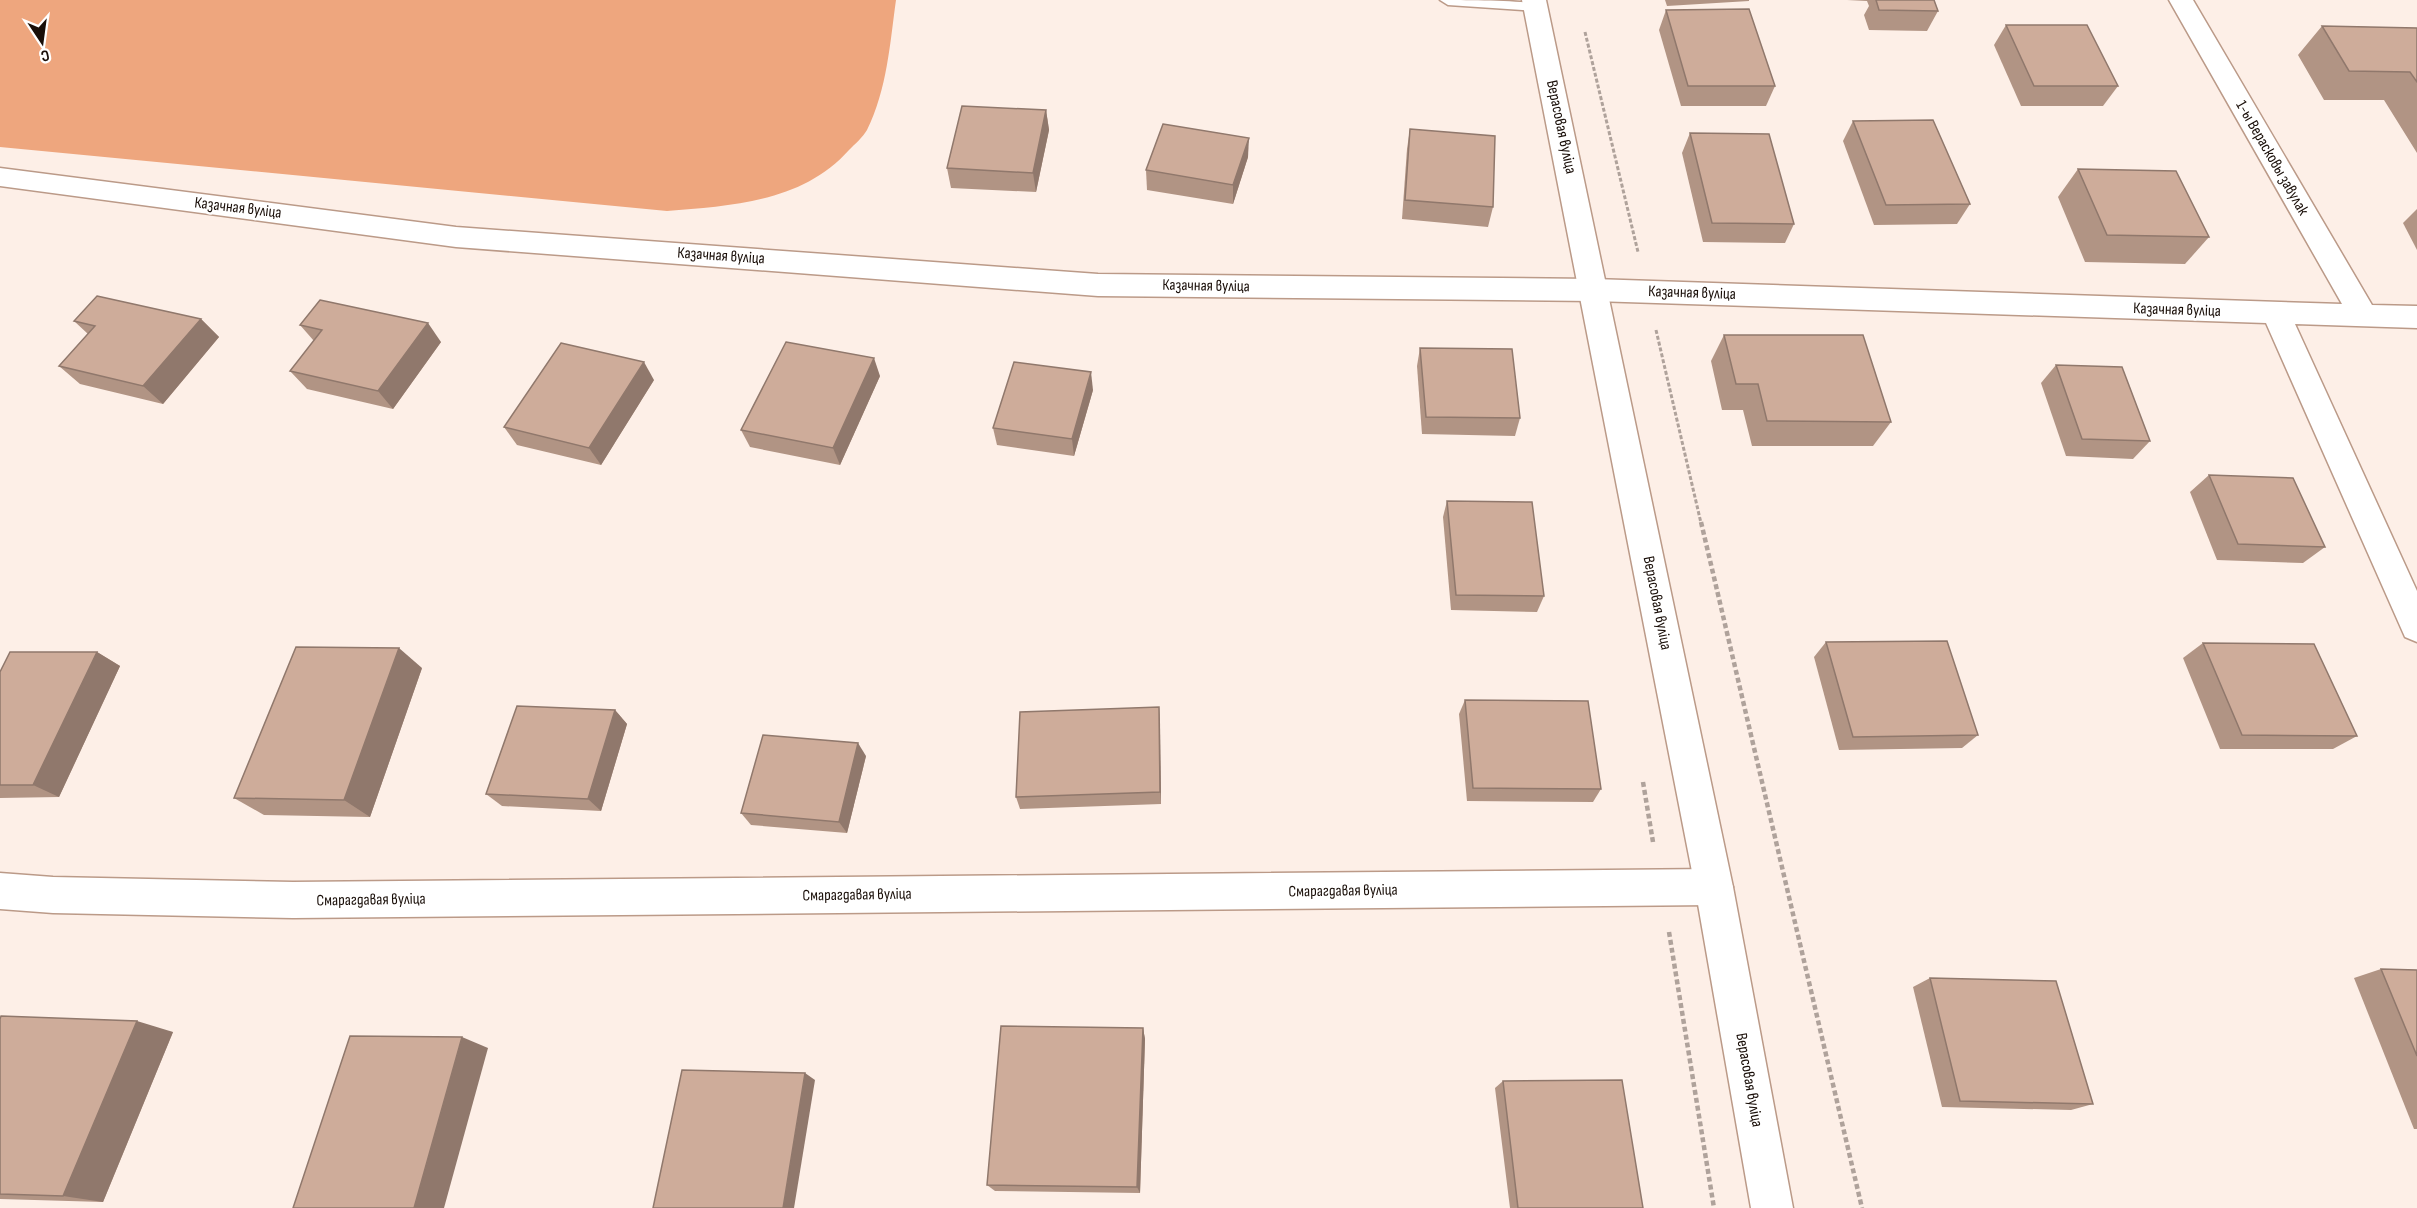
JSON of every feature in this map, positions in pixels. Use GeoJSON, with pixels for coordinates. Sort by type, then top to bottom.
{"type":"FeatureCollection","features":[{"type":"Feature","properties":{"kind":"street","name":"1-ы Верасковы завулак"},"geometry":{"type":"LineString","coordinates":[[2181,0],[2364,316]]}},
{"type":"Feature","properties":{"kind":"street","name":"Верасовая вуліца"},"geometry":{"type":"LineString","coordinates":[[1535,3],[1714,887],[1772,1208]]}},
{"type":"Feature","properties":{"kind":"street","name":"Казачная вуліца"},"geometry":{"type":"LineString","coordinates":[[0,177],[456,237],[1098,285],[1647,291],[2276,314],[2417,316]]}},
{"type":"Feature","properties":{"kind":"street"},"geometry":{"type":"LineString","coordinates":[[2276,314],[2417,627]]}},
{"type":"Feature","properties":{"kind":"street","name":"Смарагдавая вуліца"},"geometry":{"type":"LineString","coordinates":[[0,891],[54,895],[305,900],[1714,887]]}},
{"type":"Feature","properties":{"kind":"lane"},"geometry":{"type":"LineString","coordinates":[[1448,0],[1535,3]]}},
{"type":"Feature","properties":{"kind":"path"},"geometry":{"type":"LineString","coordinates":[[1582,23],[1862,1208]]}},
{"type":"Feature","properties":{"kind":"shaded area"},"geometry":{"type":"Polygon","coordinates":[[[0,0],[896,0],[887,66],[874,115],[863,135],[831,167],[810,181],[765,198],[716,207],[667,211],[0,147],[0,0]]]}},
{"type":"Feature","properties":{"kind":"building"},"geometry":{"type":"Polygon","coordinates":[[[1876,0],[1934,0],[1938,11],[1879,10],[1876,0]]]}},
{"type":"Feature","properties":{"kind":"building"},"geometry":{"type":"Polygon","coordinates":[[[1749,9],[1775,86],[1688,86],[1666,10],[1749,9]]]}},
{"type":"Feature","properties":{"kind":"building"},"geometry":{"type":"Polygon","coordinates":[[[2006,25],[2087,25],[2118,86],[2034,86],[2006,25]]]}},
{"type":"Feature","properties":{"kind":"building"},"geometry":{"type":"Polygon","coordinates":[[[2322,26],[2417,28],[2417,82],[2410,72],[2349,71],[2322,26]]]}},
{"type":"Feature","properties":{"kind":"building"},"geometry":{"type":"Polygon","coordinates":[[[962,106],[1046,110],[1033,173],[947,168],[962,106]]]}},
{"type":"Feature","properties":{"kind":"building"},"geometry":{"type":"Polygon","coordinates":[[[1933,120],[1970,204],[1886,205],[1853,121],[1933,120]]]}},
{"type":"Feature","properties":{"kind":"building"},"geometry":{"type":"Polygon","coordinates":[[[1163,124],[1249,138],[1233,185],[1146,170],[1163,124]]]}},
{"type":"Feature","properties":{"kind":"building"},"geometry":{"type":"Polygon","coordinates":[[[1410,129],[1495,136],[1493,207],[1405,200],[1410,129]]]}},
{"type":"Feature","properties":{"kind":"building"},"geometry":{"type":"Polygon","coordinates":[[[1690,133],[1769,134],[1794,224],[1712,223],[1690,133]]]}},
{"type":"Feature","properties":{"kind":"building"},"geometry":{"type":"Polygon","coordinates":[[[2078,169],[2176,171],[2209,237],[2107,235],[2078,169]]]}},
{"type":"Feature","properties":{"kind":"building"},"geometry":{"type":"Polygon","coordinates":[[[97,296],[201,319],[143,386],[59,366],[95,326],[74,321],[97,296]]]}},
{"type":"Feature","properties":{"kind":"building"},"geometry":{"type":"Polygon","coordinates":[[[320,300],[428,323],[378,391],[290,371],[322,330],[300,325],[320,300]]]}},
{"type":"Feature","properties":{"kind":"building"},"geometry":{"type":"Polygon","coordinates":[[[1724,335],[1863,335],[1891,422],[1767,421],[1758,384],[1736,384],[1724,335]]]}},
{"type":"Feature","properties":{"kind":"building"},"geometry":{"type":"Polygon","coordinates":[[[786,342],[874,358],[833,448],[741,430],[786,342]]]}},
{"type":"Feature","properties":{"kind":"building"},"geometry":{"type":"Polygon","coordinates":[[[561,343],[644,362],[589,448],[504,427],[561,343]]]}},
{"type":"Feature","properties":{"kind":"building"},"geometry":{"type":"Polygon","coordinates":[[[1420,348],[1512,349],[1520,418],[1426,417],[1420,348]]]}},
{"type":"Feature","properties":{"kind":"building"},"geometry":{"type":"Polygon","coordinates":[[[1014,362],[1091,372],[1072,439],[993,428],[1014,362]]]}},
{"type":"Feature","properties":{"kind":"building"},"geometry":{"type":"Polygon","coordinates":[[[2056,365],[2122,367],[2150,441],[2082,439],[2056,365]]]}},
{"type":"Feature","properties":{"kind":"building"},"geometry":{"type":"Polygon","coordinates":[[[2209,475],[2293,478],[2325,547],[2238,544],[2209,475]]]}},
{"type":"Feature","properties":{"kind":"building"},"geometry":{"type":"Polygon","coordinates":[[[1447,501],[1532,502],[1544,596],[1456,595],[1447,501]]]}},
{"type":"Feature","properties":{"kind":"building"},"geometry":{"type":"Polygon","coordinates":[[[1947,641],[1978,735],[1853,737],[1826,642],[1947,641]]]}},
{"type":"Feature","properties":{"kind":"building"},"geometry":{"type":"Polygon","coordinates":[[[2203,643],[2314,644],[2357,736],[2242,735],[2203,643]]]}},
{"type":"Feature","properties":{"kind":"building"},"geometry":{"type":"Polygon","coordinates":[[[296,647],[399,648],[344,800],[234,798],[296,647]]]}},
{"type":"Feature","properties":{"kind":"building"},"geometry":{"type":"Polygon","coordinates":[[[10,652],[97,652],[33,785],[0,785],[0,672],[10,652]]]}},
{"type":"Feature","properties":{"kind":"building"},"geometry":{"type":"Polygon","coordinates":[[[1465,700],[1588,701],[1601,789],[1473,788],[1465,700]]]}},
{"type":"Feature","properties":{"kind":"building"},"geometry":{"type":"Polygon","coordinates":[[[517,706],[615,710],[588,799],[486,794],[517,706]]]}},
{"type":"Feature","properties":{"kind":"building"},"geometry":{"type":"Polygon","coordinates":[[[1159,707],[1160,792],[1016,797],[1020,712],[1159,707]]]}},
{"type":"Feature","properties":{"kind":"building"},"geometry":{"type":"Polygon","coordinates":[[[763,735],[858,743],[839,822],[741,813],[763,735]]]}},
{"type":"Feature","properties":{"kind":"building"},"geometry":{"type":"Polygon","coordinates":[[[2381,969],[2417,970],[2417,1056],[2381,969]]]}},
{"type":"Feature","properties":{"kind":"building"},"geometry":{"type":"Polygon","coordinates":[[[1930,978],[2056,981],[2093,1104],[1960,1101],[1930,978]]]}},
{"type":"Feature","properties":{"kind":"building"},"geometry":{"type":"Polygon","coordinates":[[[1,1016],[137,1021],[63,1196],[0,1194],[1,1016]]]}},
{"type":"Feature","properties":{"kind":"building"},"geometry":{"type":"Polygon","coordinates":[[[1001,1026],[1143,1028],[1137,1187],[987,1185],[1001,1026]]]}},
{"type":"Feature","properties":{"kind":"building"},"geometry":{"type":"Polygon","coordinates":[[[350,1036],[462,1037],[414,1208],[293,1208],[350,1036]]]}},
{"type":"Feature","properties":{"kind":"building"},"geometry":{"type":"Polygon","coordinates":[[[682,1070],[805,1073],[783,1208],[653,1208],[682,1070]]]}},
{"type":"Feature","properties":{"kind":"building"},"geometry":{"type":"Polygon","coordinates":[[[1622,1080],[1643,1208],[1518,1208],[1503,1081],[1622,1080]]]}}]}
